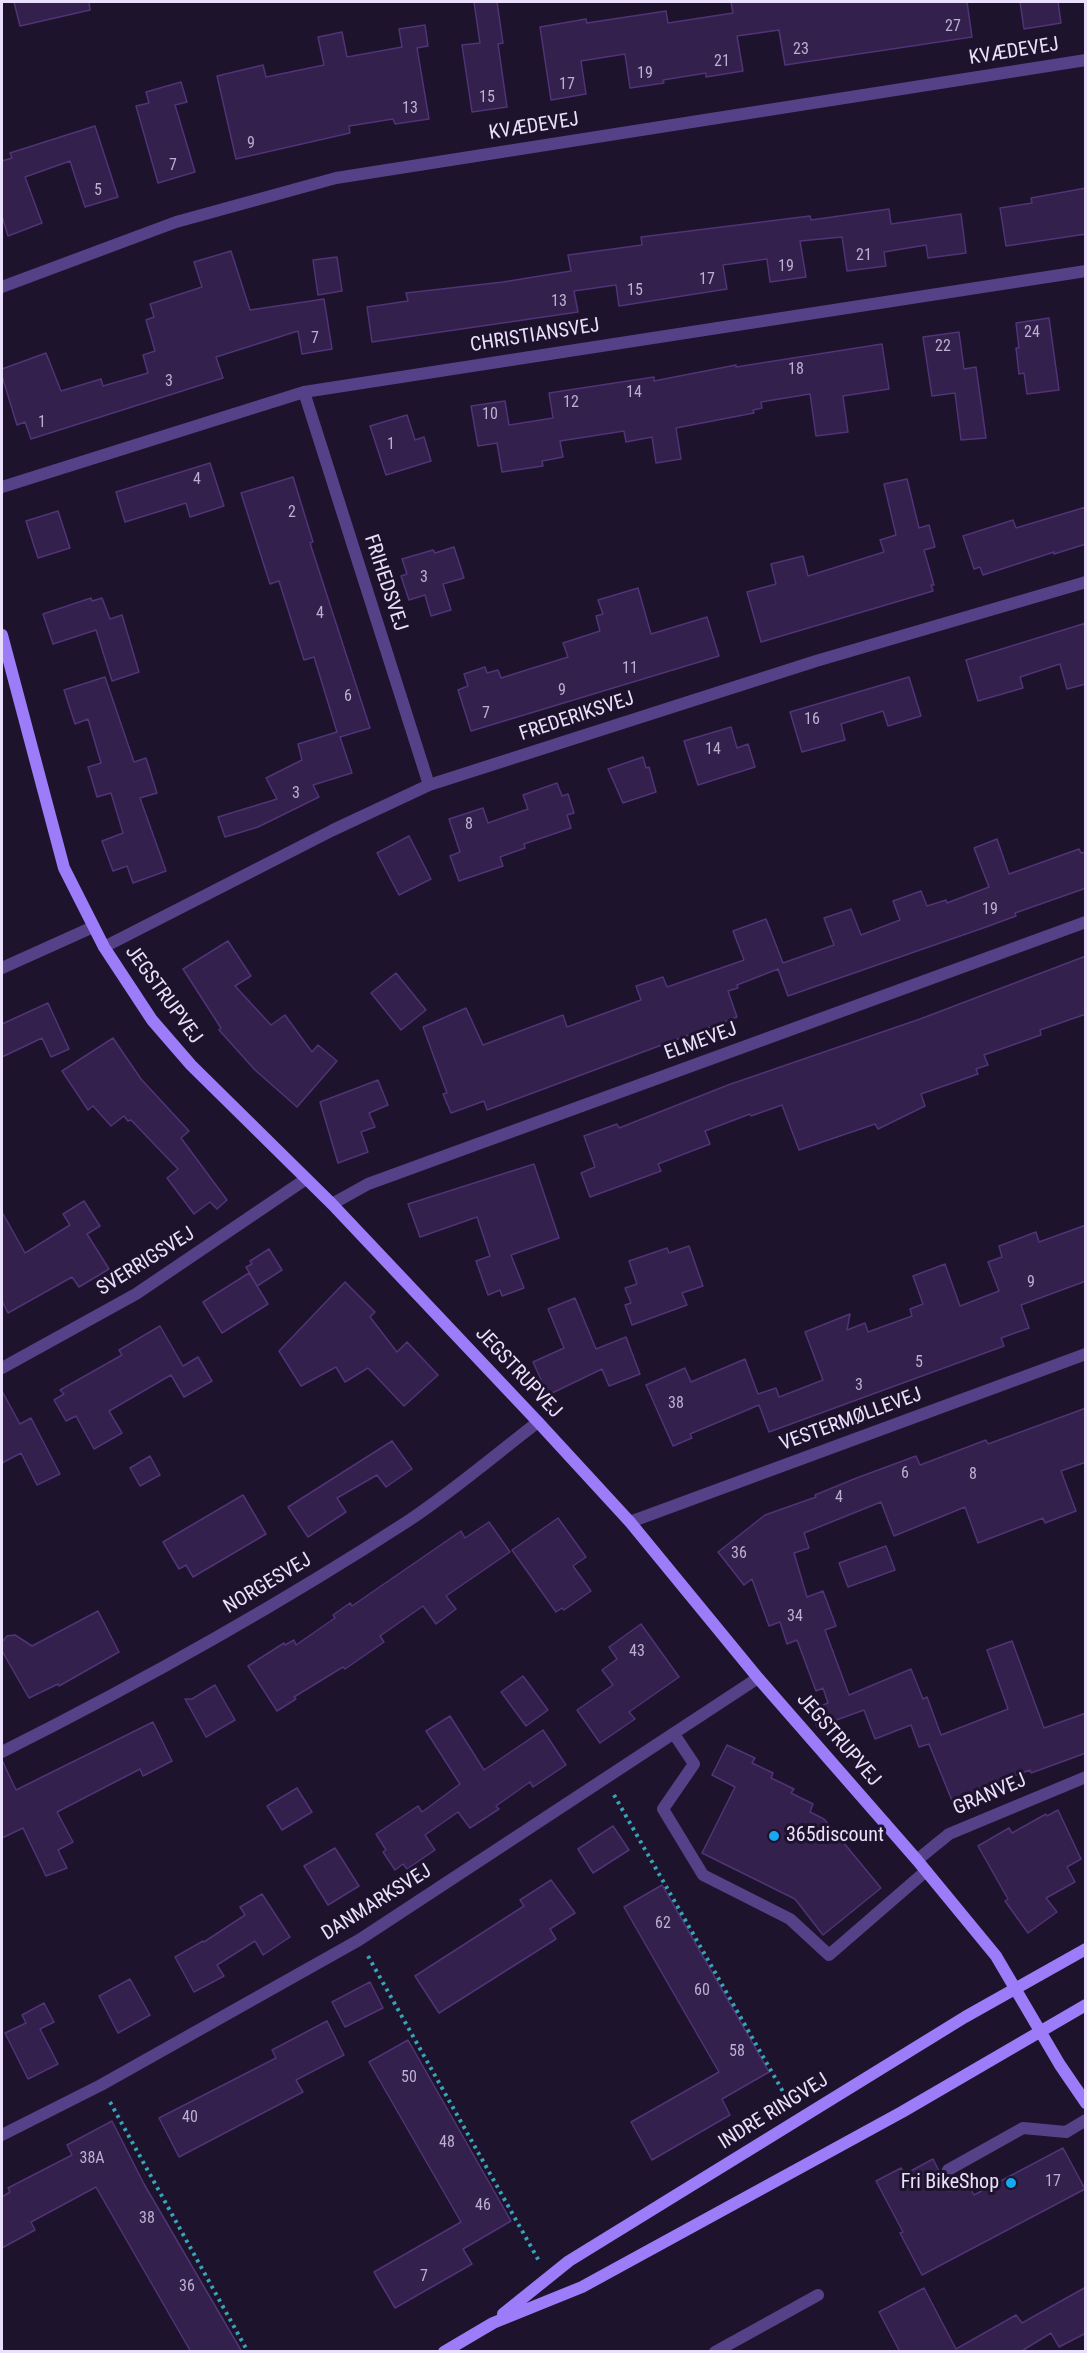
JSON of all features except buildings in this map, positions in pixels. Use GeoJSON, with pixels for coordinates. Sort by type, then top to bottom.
{"type":"FeatureCollection","features":[{"type":"Feature","properties":{"kind":"street","name":"KVÆDEVEJ"},"geometry":{"type":"LineString","coordinates":[[2,287],[176,222],[336,178],[1086,60]]}},
{"type":"Feature","properties":{"kind":"street","name":"CHRISTIANSVEJ"},"geometry":{"type":"LineString","coordinates":[[2,488],[304,392],[1086,271]]}},
{"type":"Feature","properties":{"kind":"street","name":"FRIHEDSVEJ"},"geometry":{"type":"LineString","coordinates":[[304,392],[429,785]]}},
{"type":"Feature","properties":{"kind":"street","name":"FREDERIKSVEJ"},"geometry":{"type":"LineString","coordinates":[[104,947],[333,830],[429,785],[816,661],[1086,582]]}},
{"type":"Feature","properties":{"kind":"street","name":"JEGSTRUPVEJ"},"geometry":{"type":"LineString","coordinates":[[2,635],[64,867],[104,947],[152,1020],[191,1065],[332,1204],[630,1522],[758,1678],[917,1860],[996,1956],[1086,2103]]}},
{"type":"Feature","properties":{"kind":"street","name":"ELMEVEJ"},"geometry":{"type":"LineString","coordinates":[[332,1204],[368,1184],[1086,922]]}},
{"type":"Feature","properties":{"kind":"street"},"geometry":{"type":"LineString","coordinates":[[2,968],[93,927]]}},
{"type":"Feature","properties":{"kind":"street","name":"SVERRIGSVEJ"},"geometry":{"type":"LineString","coordinates":[[2,1368],[136,1294],[306,1179]]}},
{"type":"Feature","properties":{"kind":"street","name":"VESTERMØLLEVEJ"},"geometry":{"type":"LineString","coordinates":[[630,1522],[1086,1354]]}},
{"type":"Feature","properties":{"kind":"street","name":"NORGESVEJ"},"geometry":{"type":"LineString","coordinates":[[2,1752],[248,1621],[410,1520],[538,1422]]}},
{"type":"Feature","properties":{"kind":"street","name":"DANMARKSVEJ"},"geometry":{"type":"LineString","coordinates":[[2,2135],[101,2085],[359,1940],[758,1678]]}},
{"type":"Feature","properties":{"kind":"street"},"geometry":{"type":"LineString","coordinates":[[674,1734],[694,1764],[663,1809],[704,1875],[790,1919],[829,1954],[926,1871]]}},
{"type":"Feature","properties":{"kind":"street","name":"GRANVEJ"},"geometry":{"type":"LineString","coordinates":[[917,1860],[949,1834],[1086,1777]]}},
{"type":"Feature","properties":{"kind":"street","name":"INDRE RINGVEJ"},"geometry":{"type":"LineString","coordinates":[[444,2352],[493,2323],[569,2261],[682,2194],[799,2119],[1086,1949]]}},
{"type":"Feature","properties":{"kind":"street","name":"INDRE RINGVEJ"},"geometry":{"type":"LineString","coordinates":[[493,2323],[582,2288],[902,2112],[1086,2005]]}},
{"type":"Feature","properties":{"kind":"street"},"geometry":{"type":"LineString","coordinates":[[948,2170],[1023,2128],[1066,2132],[1086,2120]]}},
{"type":"Feature","properties":{"kind":"street"},"geometry":{"type":"LineString","coordinates":[[715,2352],[818,2295]]}},
{"type":"Feature","properties":{"kind":"path"},"geometry":{"type":"LineString","coordinates":[[604,1779],[799,2119]]}},
{"type":"Feature","properties":{"kind":"path"},"geometry":{"type":"LineString","coordinates":[[359,1940],[548,2278]]}},
{"type":"Feature","properties":{"kind":"path"},"geometry":{"type":"LineString","coordinates":[[101,2085],[248,2352]]}},
{"type":"Feature","properties":{"kind":"place","name":"365discount"},"geometry":{"type":"Point","coordinates":[774,1836]}},
{"type":"Feature","properties":{"kind":"place","name":"Fri BikeShop"},"geometry":{"type":"Point","coordinates":[1011,2183]}}]}
